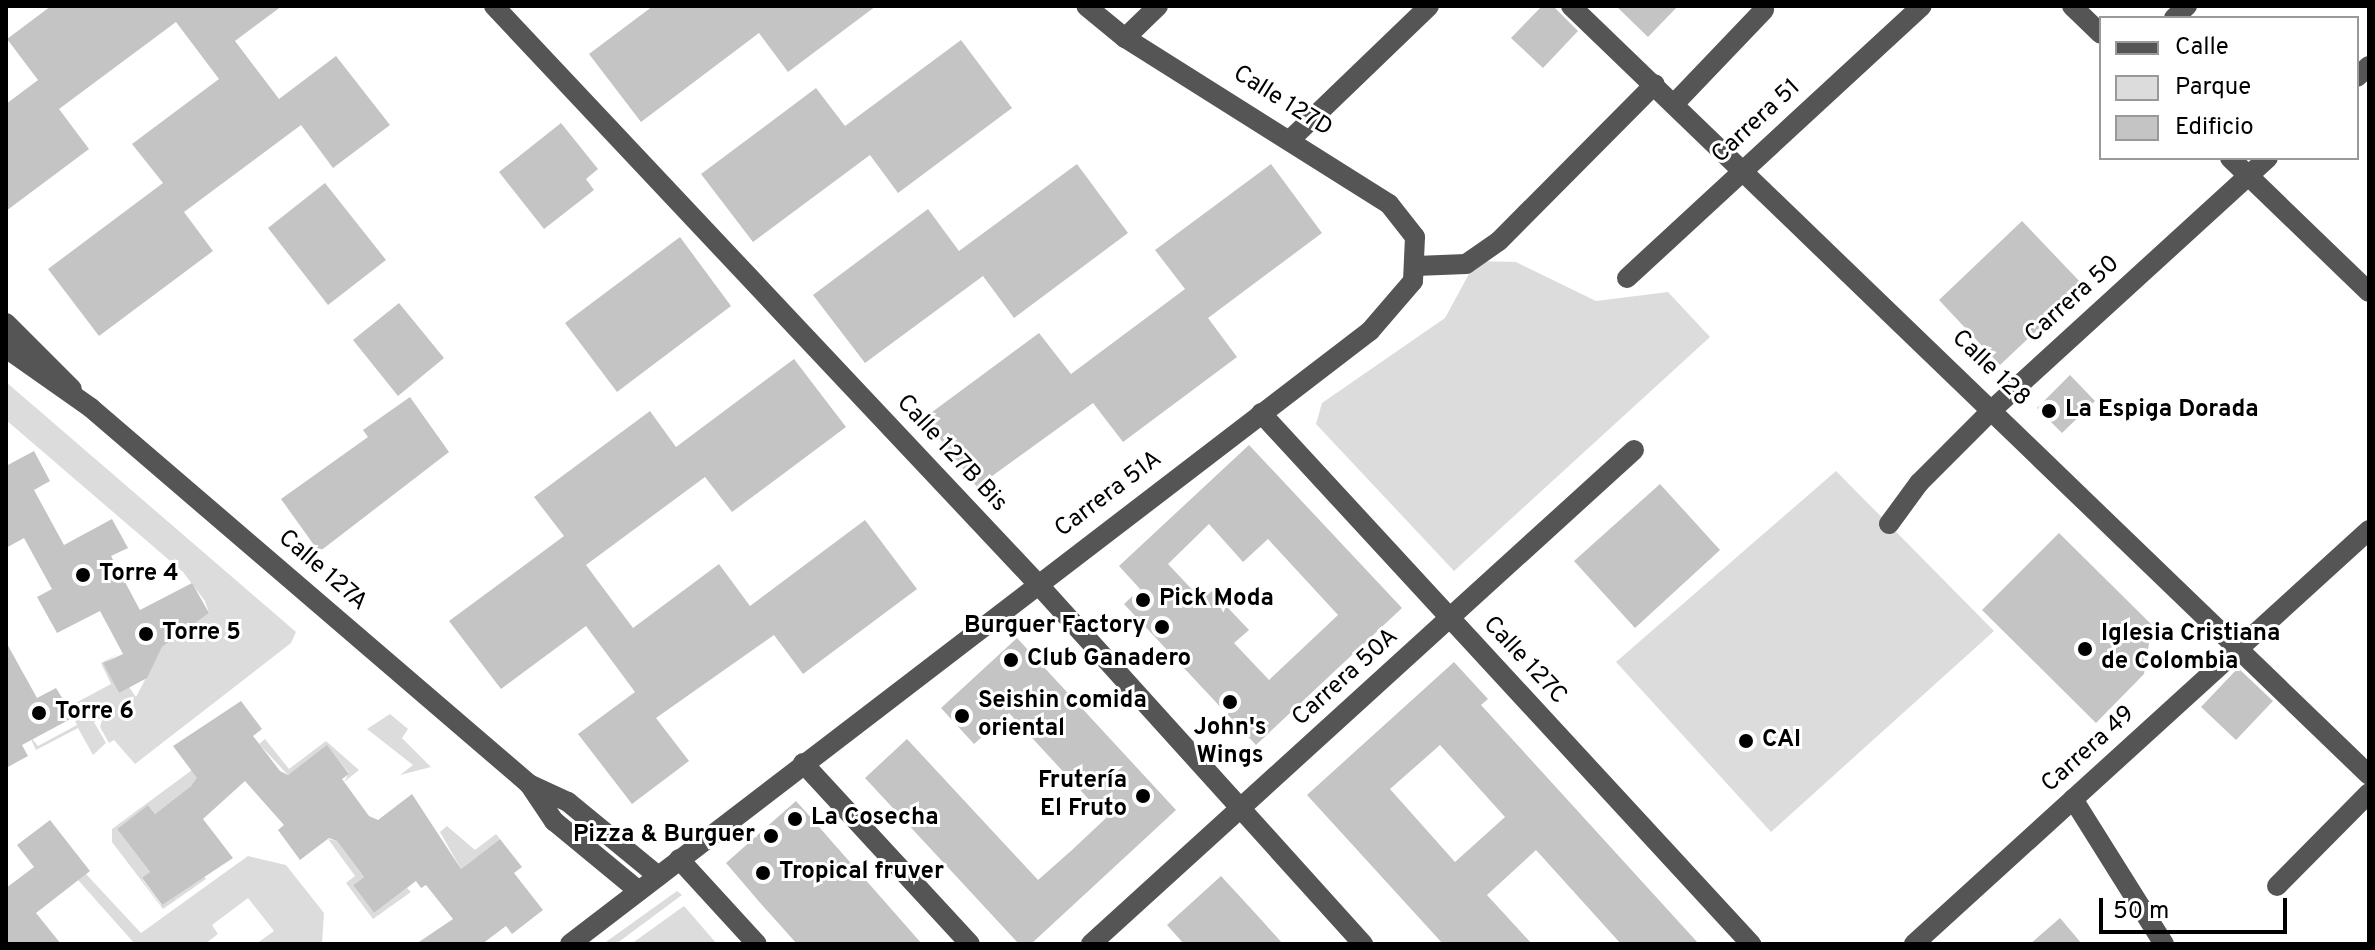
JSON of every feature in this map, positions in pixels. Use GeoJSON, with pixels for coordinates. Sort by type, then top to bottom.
{"type":"FeatureCollection","features":[{"type":"Feature","properties":{"kind":"street","name":"Calle 127B Bis"},"geometry":{"type":"LineString","coordinates":[[494,6],[1036,582],[1363,944]]}},
{"type":"Feature","properties":{"kind":"street","name":"Calle 127D"},"geometry":{"type":"LineString","coordinates":[[1086,6],[1125,38],[1292,138],[1405,218],[1415,237],[1416,266]]}},
{"type":"Feature","properties":{"kind":"street"},"geometry":{"type":"LineString","coordinates":[[1125,38],[1158,6]]}},
{"type":"Feature","properties":{"kind":"street"},"geometry":{"type":"LineString","coordinates":[[1292,138],[1429,6]]}},
{"type":"Feature","properties":{"kind":"street","name":"Calle 128"},"geometry":{"type":"LineString","coordinates":[[1571,6],[1994,408],[2369,775]]}},
{"type":"Feature","properties":{"kind":"street","name":"Carrera 51"},"geometry":{"type":"LineString","coordinates":[[1627,278],[1922,6]]}},
{"type":"Feature","properties":{"kind":"street"},"geometry":{"type":"LineString","coordinates":[[2072,6],[2099,32]]}},
{"type":"Feature","properties":{"kind":"street"},"geometry":{"type":"LineString","coordinates":[[1675,103],[1764,10]]}},
{"type":"Feature","properties":{"kind":"street"},"geometry":{"type":"LineString","coordinates":[[1416,266],[1466,264],[1499,241],[1655,84]]}},
{"type":"Feature","properties":{"kind":"street"},"geometry":{"type":"LineString","coordinates":[[2232,160],[2369,292]]}},
{"type":"Feature","properties":{"kind":"street","name":"Carrera 50"},"geometry":{"type":"LineString","coordinates":[[1889,524],[1919,483],[1994,408],[2266,160]]}},
{"type":"Feature","properties":{"kind":"street","name":"Carrera 51A"},"geometry":{"type":"LineString","coordinates":[[570,944],[1036,582],[1388,317],[1413,281],[1416,266]]}},
{"type":"Feature","properties":{"kind":"street","name":"Calle 127A"},"geometry":{"type":"LineString","coordinates":[[6,323],[48,359],[80,398]]}},
{"type":"Feature","properties":{"kind":"street","name":"Calle 127A"},"geometry":{"type":"LineString","coordinates":[[6,348],[80,398],[529,784],[554,821],[639,891]]}},
{"type":"Feature","properties":{"kind":"street","name":"Calle 127C"},"geometry":{"type":"LineString","coordinates":[[1261,413],[1751,944]]}},
{"type":"Feature","properties":{"kind":"street","name":"Carrera 50A"},"geometry":{"type":"LineString","coordinates":[[1091,944],[1634,450]]}},
{"type":"Feature","properties":{"kind":"street","name":"Carrera 49"},"geometry":{"type":"LineString","coordinates":[[1914,944],[2369,530]]}},
{"type":"Feature","properties":{"kind":"street"},"geometry":{"type":"LineString","coordinates":[[803,763],[970,944]]}},
{"type":"Feature","properties":{"kind":"street","name":"Calle 127A"},"geometry":{"type":"LineString","coordinates":[[529,784],[568,802],[658,876]]}},
{"type":"Feature","properties":{"kind":"street"},"geometry":{"type":"LineString","coordinates":[[2277,886],[2369,793]]}},
{"type":"Feature","properties":{"kind":"street"},"geometry":{"type":"LineString","coordinates":[[2073,799],[2164,944]]}},
{"type":"Feature","properties":{"kind":"street"},"geometry":{"type":"LineString","coordinates":[[679,859],[757,944]]}},
{"type":"Feature","properties":{"kind":"green space"},"geometry":{"type":"Polygon","coordinates":[[[1476,261],[1516,262],[1596,301],[1668,292],[1710,337],[1454,571],[1316,424],[1322,403],[1445,318],[1476,261]]]}},
{"type":"Feature","properties":{"kind":"green space"},"geometry":{"type":"Polygon","coordinates":[[[6,382],[296,632],[291,643],[135,764],[114,740],[109,743],[100,727],[103,717],[94,722],[106,743],[93,755],[78,728],[36,750],[29,735],[38,746],[77,725],[68,707],[111,684],[101,663],[118,654],[104,663],[119,693],[129,687],[136,697],[162,647],[209,613],[205,601],[183,572],[6,420],[6,382]]]}},
{"type":"Feature","properties":{"kind":"green space"},"geometry":{"type":"Polygon","coordinates":[[[1836,471],[1994,631],[1771,832],[1616,662],[1836,471]]]}},
{"type":"Feature","properties":{"kind":"green space"},"geometry":{"type":"Polygon","coordinates":[[[390,714],[408,729],[402,738],[431,767],[400,775],[413,765],[367,729],[390,714]]]}},
{"type":"Feature","properties":{"kind":"green space"},"geometry":{"type":"Polygon","coordinates":[[[265,739],[289,769],[326,741],[359,770],[344,782],[349,773],[327,746],[288,775],[259,744],[265,739]]]}},
{"type":"Feature","properties":{"kind":"green space"},"geometry":{"type":"Polygon","coordinates":[[[192,770],[198,778],[191,786],[155,814],[148,805],[117,829],[150,872],[142,879],[161,905],[202,874],[206,879],[163,909],[112,842],[112,829],[192,770]]]}},
{"type":"Feature","properties":{"kind":"green space"},"geometry":{"type":"Polygon","coordinates":[[[447,826],[475,850],[496,834],[500,839],[461,869],[440,832],[447,826]]]}},
{"type":"Feature","properties":{"kind":"green space"},"geometry":{"type":"Polygon","coordinates":[[[328,839],[337,841],[364,877],[353,885],[374,913],[407,888],[411,892],[373,919],[346,883],[355,876],[328,839]]]}},
{"type":"Feature","properties":{"kind":"green space"},"geometry":{"type":"Polygon","coordinates":[[[248,856],[286,865],[324,913],[322,944],[256,944],[274,931],[248,898],[212,925],[218,934],[205,944],[135,944],[78,880],[86,874],[141,933],[248,856]]]}},
{"type":"Feature","properties":{"kind":"green space"},"geometry":{"type":"Polygon","coordinates":[[[677,891],[682,895],[616,944],[603,944],[677,891]]]}},
{"type":"Feature","properties":{"kind":"green space"},"geometry":{"type":"Polygon","coordinates":[[[684,906],[717,944],[631,944],[684,906]]]}},
{"type":"Feature","properties":{"kind":"building"},"geometry":{"type":"Polygon","coordinates":[[[51,6],[282,6],[235,41],[279,99],[336,56],[390,125],[333,168],[301,125],[184,212],[213,251],[99,336],[48,269],[163,183],[132,144],[219,79],[176,22],[59,109],[89,149],[6,211],[6,104],[38,80],[7,39],[51,6]]]}},
{"type":"Feature","properties":{"kind":"building"},"geometry":{"type":"Polygon","coordinates":[[[653,6],[876,6],[788,72],[759,33],[641,122],[589,54],[653,6]]]}},
{"type":"Feature","properties":{"kind":"building"},"geometry":{"type":"Polygon","coordinates":[[[1542,6],[1553,6],[1578,31],[1543,68],[1511,38],[1542,6]]]}},
{"type":"Feature","properties":{"kind":"building"},"geometry":{"type":"Polygon","coordinates":[[[1616,6],[1678,6],[1648,37],[1616,6]]]}},
{"type":"Feature","properties":{"kind":"building"},"geometry":{"type":"Polygon","coordinates":[[[961,40],[1012,108],[898,193],[870,155],[753,242],[701,174],[816,88],[845,126],[961,40]]]}},
{"type":"Feature","properties":{"kind":"building"},"geometry":{"type":"Polygon","coordinates":[[[561,123],[598,169],[586,179],[594,190],[544,229],[499,172],[561,123]]]}},
{"type":"Feature","properties":{"kind":"building"},"geometry":{"type":"Polygon","coordinates":[[[1077,164],[1128,233],[1014,318],[983,276],[865,363],[813,295],[928,209],[959,251],[1077,164]]]}},
{"type":"Feature","properties":{"kind":"building"},"geometry":{"type":"Polygon","coordinates":[[[1271,164],[1322,233],[1208,318],[1237,357],[1123,442],[1093,403],[977,487],[924,418],[1039,333],[1071,374],[1185,289],[1155,250],[1271,164]]]}},
{"type":"Feature","properties":{"kind":"building"},"geometry":{"type":"Polygon","coordinates":[[[325,183],[386,260],[328,305],[268,228],[325,183]]]}},
{"type":"Feature","properties":{"kind":"building"},"geometry":{"type":"Polygon","coordinates":[[[2022,221],[2084,286],[2000,365],[1939,300],[2022,221]]]}},
{"type":"Feature","properties":{"kind":"building"},"geometry":{"type":"Polygon","coordinates":[[[680,237],[731,306],[617,392],[565,323],[680,237]]]}},
{"type":"Feature","properties":{"kind":"building"},"geometry":{"type":"Polygon","coordinates":[[[399,303],[444,358],[398,396],[353,340],[399,303]]]}},
{"type":"Feature","properties":{"kind":"building"},"geometry":{"type":"Polygon","coordinates":[[[794,359],[846,427],[732,512],[705,477],[586,565],[633,628],[719,564],[750,606],[865,520],[917,589],[803,674],[774,635],[656,718],[689,761],[632,804],[578,734],[635,692],[586,626],[501,689],[449,621],[564,536],[534,497],[650,411],[676,447],[794,359]]]}},
{"type":"Feature","properties":{"kind":"building"},"geometry":{"type":"Polygon","coordinates":[[[2070,375],[2095,401],[2062,433],[2037,408],[2070,375]]]}},
{"type":"Feature","properties":{"kind":"building"},"geometry":{"type":"Polygon","coordinates":[[[410,397],[449,452],[319,552],[281,499],[368,437],[363,430],[410,397]]]}},
{"type":"Feature","properties":{"kind":"building"},"geometry":{"type":"Polygon","coordinates":[[[1249,445],[1402,608],[1256,745],[1124,604],[1140,589],[1119,566],[1249,445]],[[1209,524],[1168,564],[1202,600],[1212,591],[1249,630],[1234,643],[1269,680],[1338,615],[1268,539],[1243,562],[1209,524]]]}},
{"type":"Feature","properties":{"kind":"building"},"geometry":{"type":"Polygon","coordinates":[[[34,451],[50,481],[34,490],[64,545],[112,519],[128,548],[111,556],[140,610],[192,583],[209,613],[162,647],[147,678],[119,693],[103,663],[123,654],[100,611],[57,633],[37,597],[52,589],[24,538],[6,548],[6,466],[34,451]]]}},
{"type":"Feature","properties":{"kind":"building"},"geometry":{"type":"Polygon","coordinates":[[[1660,484],[1720,550],[1635,628],[1574,561],[1660,484]]]}},
{"type":"Feature","properties":{"kind":"building","name":"Iglesia Cristiana de Colombia"},"geometry":{"type":"Polygon","coordinates":[[[2059,533],[2152,625],[2144,674],[2096,723],[1982,610],[2059,533]]]}},
{"type":"Feature","properties":{"kind":"building"},"geometry":{"type":"Polygon","coordinates":[[[1017,638],[1176,810],[1031,944],[1019,944],[865,778],[907,739],[1038,880],[1072,850],[1106,818],[1009,713],[974,744],[941,708],[1017,638]]]}},
{"type":"Feature","properties":{"kind":"building","name":"Torre 6"},"geometry":{"type":"Polygon","coordinates":[[[6,642],[37,698],[56,688],[74,717],[22,745],[28,756],[6,768],[6,642]]]}},
{"type":"Feature","properties":{"kind":"building"},"geometry":{"type":"Polygon","coordinates":[[[1454,662],[1488,699],[1481,705],[1699,944],[1621,944],[1536,850],[1487,895],[1532,944],[1443,944],[1307,795],[1454,662]],[[1440,745],[1390,789],[1455,862],[1505,817],[1440,745]]]}},
{"type":"Feature","properties":{"kind":"building"},"geometry":{"type":"Polygon","coordinates":[[[2238,668],[2273,701],[2236,740],[2201,707],[2238,668]]]}},
{"type":"Feature","properties":{"kind":"building"},"geometry":{"type":"Polygon","coordinates":[[[241,701],[262,729],[253,736],[280,771],[288,775],[327,745],[349,774],[342,779],[369,816],[378,820],[412,794],[461,869],[500,839],[522,867],[514,873],[543,910],[512,934],[506,926],[482,944],[416,944],[453,919],[426,885],[421,888],[416,881],[374,913],[353,885],[364,877],[337,841],[329,838],[300,860],[278,830],[284,825],[245,781],[203,819],[233,858],[162,905],[142,878],[150,872],[117,829],[148,805],[155,814],[191,786],[197,778],[173,746],[241,701]]]}},
{"type":"Feature","properties":{"kind":"building"},"geometry":{"type":"Polygon","coordinates":[[[796,801],[922,944],[797,944],[762,905],[726,863],[796,801]]]}},
{"type":"Feature","properties":{"kind":"building"},"geometry":{"type":"Polygon","coordinates":[[[50,820],[90,871],[36,913],[61,944],[6,944],[6,888],[34,867],[17,845],[50,820]]]}},
{"type":"Feature","properties":{"kind":"building"},"geometry":{"type":"Polygon","coordinates":[[[1221,876],[1283,944],[1184,944],[1167,925],[1221,876]]]}},
{"type":"Feature","properties":{"kind":"building"},"geometry":{"type":"Polygon","coordinates":[[[2060,918],[2082,944],[2030,944],[2060,918]]]}},
{"type":"Feature","properties":{"kind":"place","name":"La Espiga Dorada"},"geometry":{"type":"Point","coordinates":[2049,411]}},
{"type":"Feature","properties":{"kind":"place","name":"Torre 4"},"geometry":{"type":"Point","coordinates":[83,575]}},
{"type":"Feature","properties":{"kind":"place","name":"Pick Moda"},"geometry":{"type":"Point","coordinates":[1143,600]}},
{"type":"Feature","properties":{"kind":"place","name":"Burguer Factory"},"geometry":{"type":"Point","coordinates":[1162,627]}},
{"type":"Feature","properties":{"kind":"place","name":"Torre 5"},"geometry":{"type":"Point","coordinates":[146,634]}},
{"type":"Feature","properties":{"kind":"place","name":"Iglesia Cristiana de Colombia"},"geometry":{"type":"Point","coordinates":[2085,649]}},
{"type":"Feature","properties":{"kind":"place","name":"Club Ganadero"},"geometry":{"type":"Point","coordinates":[1011,660]}},
{"type":"Feature","properties":{"kind":"place","name":"John's Wings"},"geometry":{"type":"Point","coordinates":[1230,702]}},
{"type":"Feature","properties":{"kind":"place","name":"Torre 6"},"geometry":{"type":"Point","coordinates":[39,713]}},
{"type":"Feature","properties":{"kind":"place","name":"Seishin comida oriental"},"geometry":{"type":"Point","coordinates":[962,716]}},
{"type":"Feature","properties":{"kind":"place","name":"CAI"},"geometry":{"type":"Point","coordinates":[1746,741]}},
{"type":"Feature","properties":{"kind":"place","name":"Frutería El Fruto"},"geometry":{"type":"Point","coordinates":[1143,796]}},
{"type":"Feature","properties":{"kind":"place","name":"La Cosecha"},"geometry":{"type":"Point","coordinates":[795,819]}},
{"type":"Feature","properties":{"kind":"place","name":"Pizza & Burguer"},"geometry":{"type":"Point","coordinates":[771,836]}},
{"type":"Feature","properties":{"kind":"place","name":"Tropical fruver"},"geometry":{"type":"Point","coordinates":[763,873]}}]}
